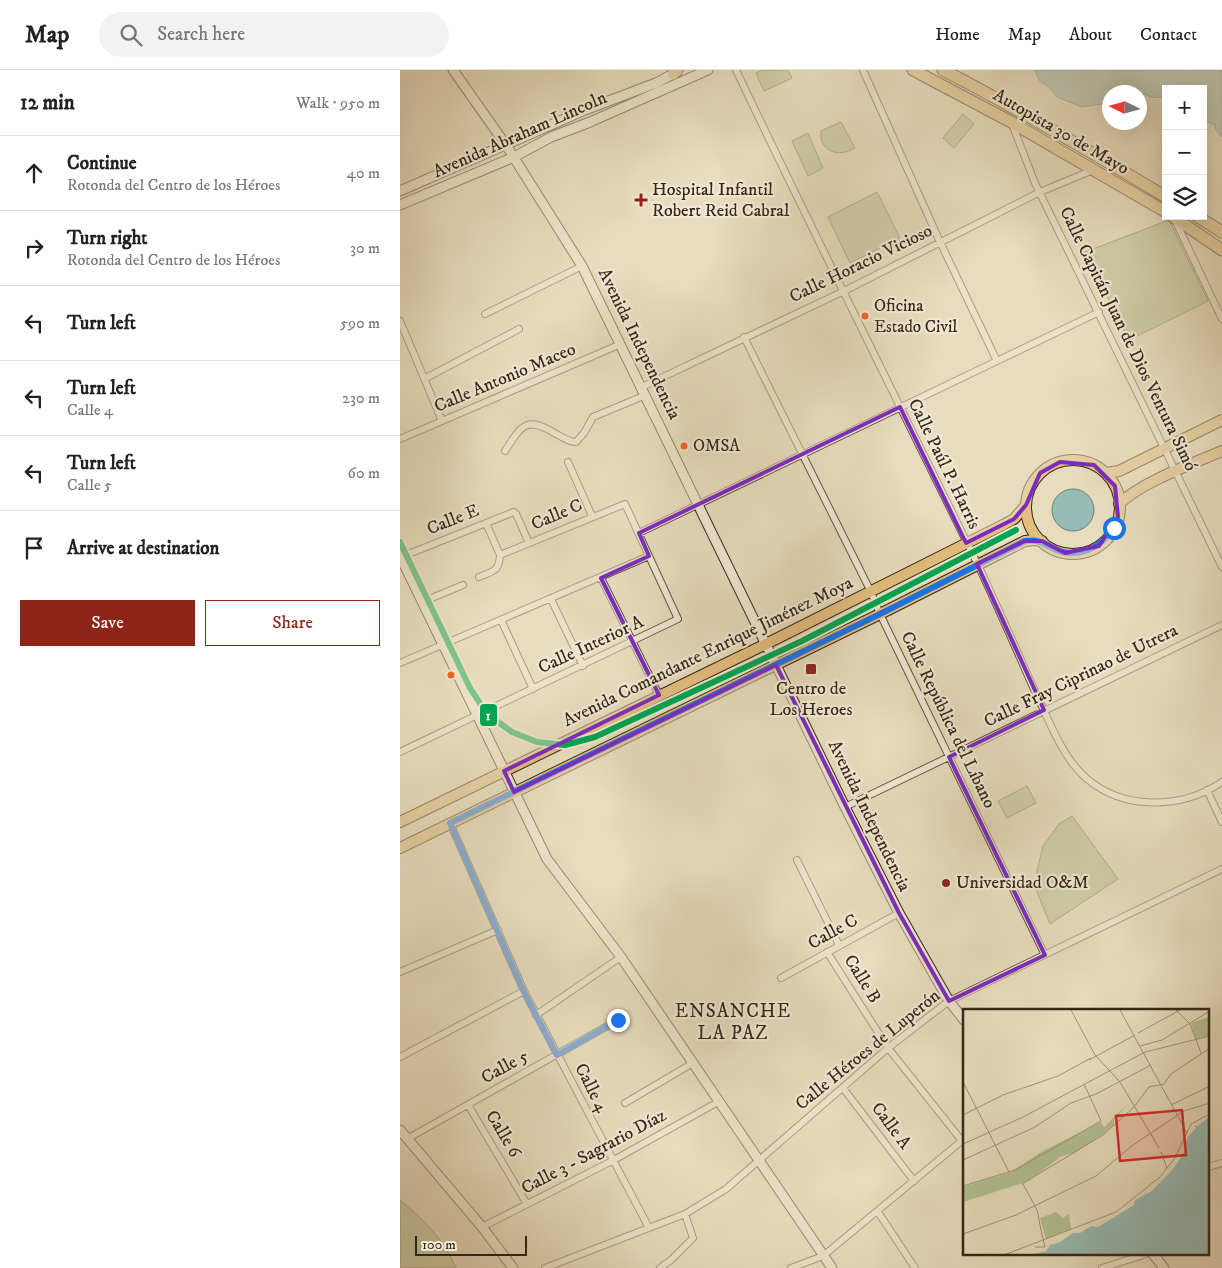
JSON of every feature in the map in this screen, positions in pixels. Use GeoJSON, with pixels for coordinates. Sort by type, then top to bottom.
{"type":"FeatureCollection","features":[{"type":"Feature","properties":{"kind":"highway","name":"Autopista 30 de Mayo"},"geometry":{"type":"LineString","coordinates":[[913,70],[1011,122],[1162,210]]}},
{"type":"Feature","properties":{"kind":"highway","name":"Autopista 30 de Mayo"},"geometry":{"type":"LineString","coordinates":[[943,70],[976,86],[1162,195]]}},
{"type":"Feature","properties":{"kind":"highway"},"geometry":{"type":"LineString","coordinates":[[1177,220],[1222,250]]}},
{"type":"Feature","properties":{"kind":"highway"},"geometry":{"type":"LineString","coordinates":[[1203,220],[1222,232]]}},
{"type":"Feature","properties":{"kind":"main road","name":"Avenida Independencia"},"geometry":{"type":"LineString","coordinates":[[453,70],[514,157],[582,266],[845,807],[899,913],[950,1001],[963,1019]]}},
{"type":"Feature","properties":{"kind":"main road","name":"Avenida Abraham Lincoln"},"geometry":{"type":"LineString","coordinates":[[400,205],[514,157],[551,137],[590,122],[708,70]]}},
{"type":"Feature","properties":{"kind":"main road","name":"Avenida Abraham Lincoln"},"geometry":{"type":"LineString","coordinates":[[400,191],[585,110],[656,83],[677,71]]}},
{"type":"Feature","properties":{"kind":"main road"},"geometry":{"type":"LineString","coordinates":[[1106,473],[1119,471],[1222,420]]}},
{"type":"Feature","properties":{"kind":"main road"},"geometry":{"type":"LineString","coordinates":[[1120,504],[1130,496],[1175,472],[1222,451]]}},
{"type":"Feature","properties":{"kind":"main road"},"geometry":{"type":"LineString","coordinates":[[1071,460],[1094,464],[1106,473],[1115,486],[1120,504],[1118,517],[1108,538],[1099,546],[1077,553],[1065,553],[1054,550],[1042,541],[1030,525],[1026,505],[1028,493],[1033,483],[1044,470],[1060,462],[1071,460]]}},
{"type":"Feature","properties":{"kind":"main road","name":"Avenida Comandante Enrique Jiménez Moya"},"geometry":{"type":"LineString","coordinates":[[400,822],[766,644],[1014,519],[1026,505]]}},
{"type":"Feature","properties":{"kind":"main road"},"geometry":{"type":"LineString","coordinates":[[400,848],[880,614],[1025,541],[1042,541]]}},
{"type":"Feature","properties":{"kind":"main road"},"geometry":{"type":"LineString","coordinates":[[400,557],[547,858],[621,957],[832,1268]]}},
{"type":"Feature","properties":{"kind":"main road"},"geometry":{"type":"LineString","coordinates":[[400,1130],[482,1227],[513,1268]]}},
{"type":"Feature","properties":{"kind":"main road"},"geometry":{"type":"LineString","coordinates":[[1154,1256],[1164,1268]]}},
{"type":"Feature","properties":{"kind":"street","name":"Calle Paúl P. Harris"},"geometry":{"type":"LineString","coordinates":[[736,70],[842,292],[977,564],[1044,710],[1070,760],[1088,780],[1102,790],[1140,803],[1176,800],[1207,790]]}},
{"type":"Feature","properties":{"kind":"street"},"geometry":{"type":"LineString","coordinates":[[863,70],[940,242],[997,361]]}},
{"type":"Feature","properties":{"kind":"street","name":"Calle Capitán Juan de Dios Ventura Simó"},"geometry":{"type":"LineString","coordinates":[[1011,122],[1040,192],[1222,567]]}},
{"type":"Feature","properties":{"kind":"street","name":"Calle Horacio Vicioso"},"geometry":{"type":"LineString","coordinates":[[505,451],[523,427],[534,424],[542,425],[568,440],[576,442],[584,433],[593,417],[744,337],[842,292],[1040,192],[1093,170]]}},
{"type":"Feature","properties":{"kind":"street"},"geometry":{"type":"LineString","coordinates":[[1174,220],[1222,319]]}},
{"type":"Feature","properties":{"kind":"street"},"geometry":{"type":"LineString","coordinates":[[485,314],[582,266]]}},
{"type":"Feature","properties":{"kind":"street"},"geometry":{"type":"LineString","coordinates":[[639,533],[1099,312]]}},
{"type":"Feature","properties":{"kind":"street"},"geometry":{"type":"LineString","coordinates":[[400,321],[442,421]]}},
{"type":"Feature","properties":{"kind":"street"},"geometry":{"type":"LineString","coordinates":[[424,379],[519,329]]}},
{"type":"Feature","properties":{"kind":"street","name":"Calle República del Líbano"},"geometry":{"type":"LineString","coordinates":[[744,337],[870,590],[1045,955]]}},
{"type":"Feature","properties":{"kind":"street","name":"Calle Antonio Maceo"},"geometry":{"type":"LineString","coordinates":[[400,439],[621,344]]}},
{"type":"Feature","properties":{"kind":"street"},"geometry":{"type":"LineString","coordinates":[[568,462],[592,516]]}},
{"type":"Feature","properties":{"kind":"street","name":"Calle C"},"geometry":{"type":"LineString","coordinates":[[500,555],[625,504]]}},
{"type":"Feature","properties":{"kind":"street","name":"Calle Interior A"},"geometry":{"type":"LineString","coordinates":[[400,752],[678,619],[625,504]]}},
{"type":"Feature","properties":{"kind":"street","name":"Calle E"},"geometry":{"type":"LineString","coordinates":[[400,557],[516,512],[529,543]]}},
{"type":"Feature","properties":{"kind":"street"},"geometry":{"type":"LineString","coordinates":[[479,577],[497,569],[499,566],[500,555],[486,523]]}},
{"type":"Feature","properties":{"kind":"street"},"geometry":{"type":"LineString","coordinates":[[400,663],[650,556]]}},
{"type":"Feature","properties":{"kind":"street"},"geometry":{"type":"LineString","coordinates":[[601,578],[659,695]]}},
{"type":"Feature","properties":{"kind":"street"},"geometry":{"type":"LineString","coordinates":[[422,602],[463,585]]}},
{"type":"Feature","properties":{"kind":"street"},"geometry":{"type":"LineString","coordinates":[[551,599],[582,666]]}},
{"type":"Feature","properties":{"kind":"street"},"geometry":{"type":"LineString","coordinates":[[501,620],[533,689]]}},
{"type":"Feature","properties":{"kind":"street","name":"Calle Fray Ciprinao de Utrera"},"geometry":{"type":"LineString","coordinates":[[845,807],[1222,625]]}},
{"type":"Feature","properties":{"kind":"street"},"geometry":{"type":"LineString","coordinates":[[1222,782],[1207,790],[1222,822]]}},
{"type":"Feature","properties":{"kind":"street","name":"Calle 4"},"geometry":{"type":"LineString","coordinates":[[450,823],[524,992],[648,1228]]}},
{"type":"Feature","properties":{"kind":"street"},"geometry":{"type":"LineString","coordinates":[[797,860],[839,945]]}},
{"type":"Feature","properties":{"kind":"street","name":"Calle Héroes de Luperón"},"geometry":{"type":"LineString","coordinates":[[545,1268],[685,1214],[726,1189],[888,1048],[950,1001],[1222,869]]}},
{"type":"Feature","properties":{"kind":"street","name":"Calle C"},"geometry":{"type":"LineString","coordinates":[[781,978],[899,913]]}},
{"type":"Feature","properties":{"kind":"street"},"geometry":{"type":"LineString","coordinates":[[400,972],[498,930]]}},
{"type":"Feature","properties":{"kind":"street","name":"Calle B"},"geometry":{"type":"LineString","coordinates":[[827,952],[888,1048],[963,1140]]}},
{"type":"Feature","properties":{"kind":"street"},"geometry":{"type":"LineString","coordinates":[[536,1015],[621,957]]}},
{"type":"Feature","properties":{"kind":"street"},"geometry":{"type":"LineString","coordinates":[[401,1053],[524,992]]}},
{"type":"Feature","properties":{"kind":"street","name":"Calle 5"},"geometry":{"type":"LineString","coordinates":[[407,1139],[618,1020]]}},
{"type":"Feature","properties":{"kind":"street"},"geometry":{"type":"LineString","coordinates":[[625,1103],[693,1063]]}},
{"type":"Feature","properties":{"kind":"street","name":"Calle A"},"geometry":{"type":"LineString","coordinates":[[843,1088],[914,1182]]}},
{"type":"Feature","properties":{"kind":"street","name":"Calle 3 - Sagrario Díaz"},"geometry":{"type":"LineString","coordinates":[[482,1227],[612,1161],[718,1102]]}},
{"type":"Feature","properties":{"kind":"street","name":"Calle 6"},"geometry":{"type":"LineString","coordinates":[[468,1105],[527,1204]]}},
{"type":"Feature","properties":{"kind":"street"},"geometry":{"type":"LineString","coordinates":[[791,1268],[823,1256],[963,1140]]}},
{"type":"Feature","properties":{"kind":"street"},"geometry":{"type":"LineString","coordinates":[[878,1212],[914,1268]]}},
{"type":"Feature","properties":{"kind":"street"},"geometry":{"type":"LineString","coordinates":[[660,1268],[693,1238],[685,1214]]}},
{"type":"Feature","properties":{"kind":"street"},"geometry":{"type":"LineString","coordinates":[[1102,1268],[1140,1256]]}},
{"type":"Feature","properties":{"kind":"highlighted area"},"geometry":{"type":"Polygon","coordinates":[[[900,407],[966,543],[1014,519],[1026,505],[1040,473],[1060,462],[1094,465],[1115,486],[1118,517],[1099,546],[1065,553],[1042,541],[1025,541],[977,564],[1044,710],[949,757],[1045,955],[949,1001],[899,913],[776,665],[514,792],[504,771],[659,695],[601,578],[649,556],[639,533],[900,407]]]}},
{"type":"Feature","properties":{"kind":"green space"},"geometry":{"type":"Polygon","coordinates":[[[763,70],[788,70],[792,78],[764,91],[756,73],[763,70]]]}},
{"type":"Feature","properties":{"kind":"green space"},"geometry":{"type":"Polygon","coordinates":[[[963,114],[974,124],[954,148],[943,138],[963,114]]]}},
{"type":"Feature","properties":{"kind":"green space"},"geometry":{"type":"Polygon","coordinates":[[[841,122],[855,148],[843,153],[837,153],[831,151],[823,144],[821,131],[841,122]]]}},
{"type":"Feature","properties":{"kind":"green space"},"geometry":{"type":"Polygon","coordinates":[[[808,133],[823,168],[808,176],[792,141],[808,133]]]}},
{"type":"Feature","properties":{"kind":"green space"},"geometry":{"type":"Polygon","coordinates":[[[877,192],[900,238],[850,263],[828,217],[877,192]]]}},
{"type":"Feature","properties":{"kind":"green space"},"geometry":{"type":"Polygon","coordinates":[[[1169,220],[1208,301],[1129,340],[1085,252],[1169,220]]]}},
{"type":"Feature","properties":{"kind":"green space"},"geometry":{"type":"Polygon","coordinates":[[[1027,786],[1036,803],[1007,818],[998,801],[1027,786]]]}},
{"type":"Feature","properties":{"kind":"green space"},"geometry":{"type":"Polygon","coordinates":[[[1072,816],[1118,879],[1050,924],[1037,892],[1037,871],[1043,846],[1059,824],[1072,816]]]}},
{"type":"Feature","properties":{"kind":"green space"},"geometry":{"type":"Polygon","coordinates":[[[400,1200],[439,1239],[456,1268],[400,1268],[400,1200]]]}},
{"type":"Feature","properties":{"kind":"water"},"geometry":{"type":"Polygon","coordinates":[[[1035,70],[1222,70],[1222,137],[1216,130],[1215,125],[1207,122],[1207,85],[1162,85],[1162,97],[1150,97],[1147,95],[1147,85],[1102,85],[1102,104],[1082,107],[1057,97],[1050,88],[1039,80],[1035,70]]]}},
{"type":"Feature","properties":{"kind":"water"},"geometry":{"type":"Polygon","coordinates":[[[1077,489],[1085,492],[1091,498],[1094,510],[1091,522],[1085,528],[1069,531],[1061,528],[1055,522],[1052,506],[1055,498],[1061,492],[1077,489]]]}},
{"type":"Feature","properties":{"kind":"transit line","name":"1"},"geometry":{"type":"LineString","coordinates":[[400,542],[470,688],[487,714],[512,732],[537,742],[565,745],[595,737],[802,641],[1016,530]]}},
{"type":"Feature","properties":{"kind":"place","name":"Hospital Infantil Robert Reid Cabral"},"geometry":{"type":"Point","coordinates":[641,200]}},
{"type":"Feature","properties":{"kind":"place","name":"Oficina Estado Civil"},"geometry":{"type":"Point","coordinates":[865,316]}},
{"type":"Feature","properties":{"kind":"place","name":"OMSA"},"geometry":{"type":"Point","coordinates":[684,446]}},
{"type":"Feature","properties":{"kind":"place","name":"Centro de Los Heroes"},"geometry":{"type":"Point","coordinates":[811,669]}},
{"type":"Feature","properties":{"kind":"place","name":"Universidad O&M"},"geometry":{"type":"Point","coordinates":[946,883]}},
{"type":"Feature","properties":{"kind":"district","name":"ENSANCHE LA PAZ"},"geometry":{"type":"Point","coordinates":[733,1022]}},
{"type":"Feature","properties":{"kind":"route"},"geometry":{"type":"LineString","coordinates":[[618,1020],[557,1055],[524,992],[450,823],[668,718],[1025,541],[1042,541],[1054,550],[1065,553],[1077,553],[1099,546],[1108,538],[1114,528]]}}]}
